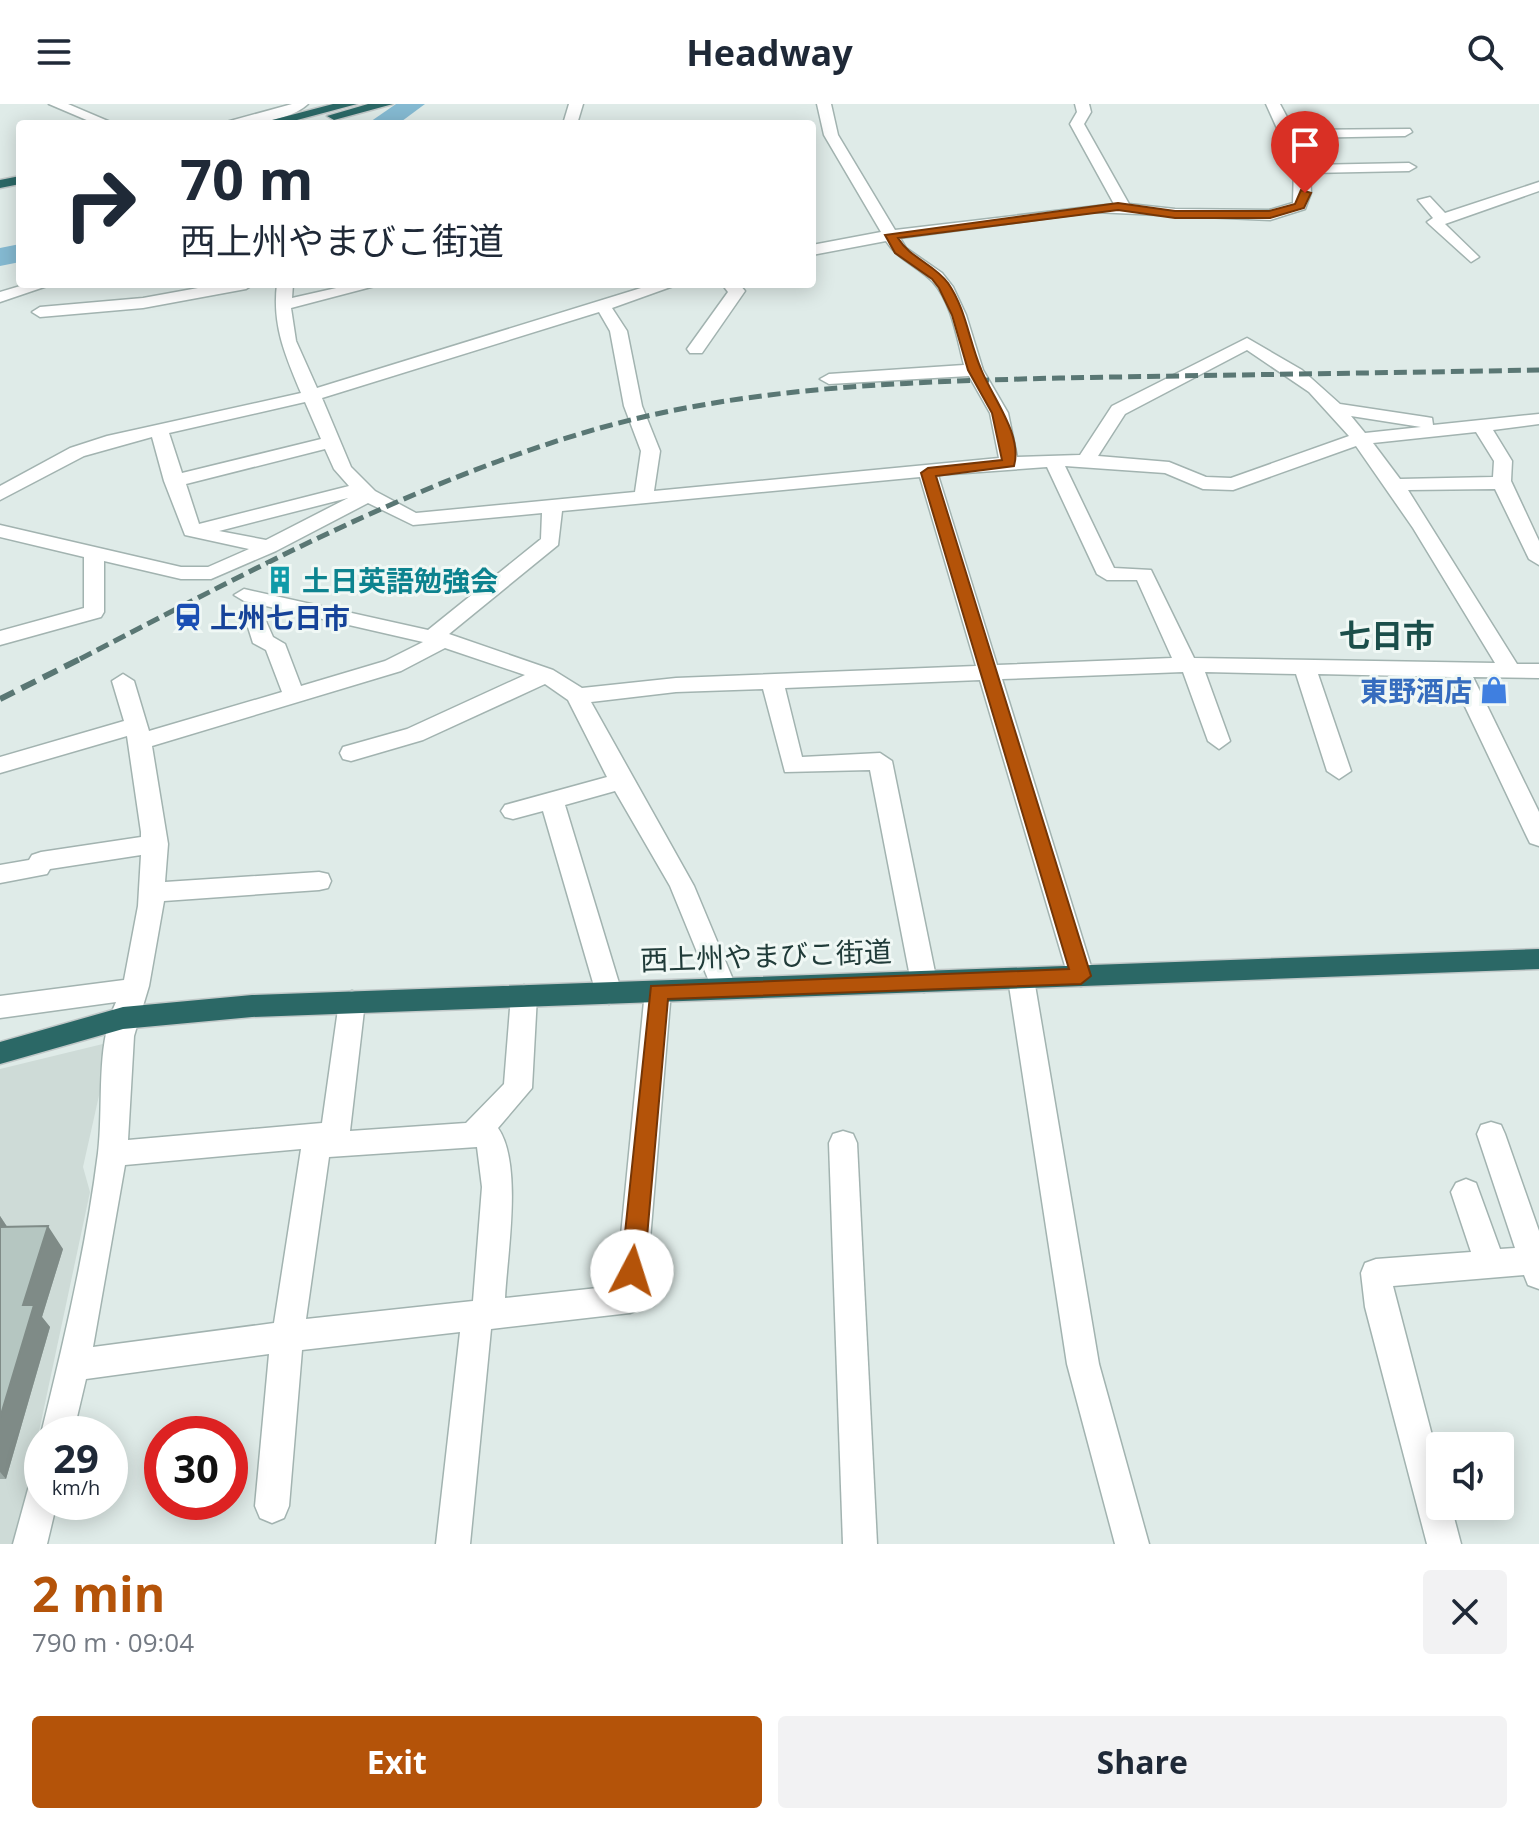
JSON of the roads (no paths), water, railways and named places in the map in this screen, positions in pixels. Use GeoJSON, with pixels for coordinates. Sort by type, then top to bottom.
{"type":"FeatureCollection","features":[{"type":"Feature","properties":{"kind":"highway"},"geometry":{"type":"LineString","coordinates":[[281,120],[350,104]]}},
{"type":"Feature","properties":{"kind":"highway"},"geometry":{"type":"LineString","coordinates":[[317,120],[386,104]]}},
{"type":"Feature","properties":{"kind":"highway","name":"西上州やまびこ街道"},"geometry":{"type":"LineString","coordinates":[[0,1053],[123,1018],[252,1006],[1539,959]]}},
{"type":"Feature","properties":{"kind":"street"},"geometry":{"type":"LineString","coordinates":[[56,104],[98,120]]}},
{"type":"Feature","properties":{"kind":"street"},"geometry":{"type":"LineString","coordinates":[[244,120],[293,109],[301,104]]}},
{"type":"Feature","properties":{"kind":"street"},"geometry":{"type":"LineString","coordinates":[[824,104],[831,135],[900,251],[936,276],[945,287],[958,315],[974,370],[999,413],[1009,463]]}},
{"type":"Feature","properties":{"kind":"street"},"geometry":{"type":"LineString","coordinates":[[1082,104],[1084,112],[1077,124],[1123,207]]}},
{"type":"Feature","properties":{"kind":"street"},"geometry":{"type":"LineString","coordinates":[[816,249],[891,235],[1123,207],[1175,214],[1270,215],[1300,206],[1305,193],[1300,169],[1290,134],[1273,104]]}},
{"type":"Feature","properties":{"kind":"street"},"geometry":{"type":"LineString","coordinates":[[1290,134],[1405,132]]}},
{"type":"Feature","properties":{"kind":"street"},"geometry":{"type":"LineString","coordinates":[[816,136],[831,135]]}},
{"type":"Feature","properties":{"kind":"street"},"geometry":{"type":"LineString","coordinates":[[1300,169],[1409,167]]}},
{"type":"Feature","properties":{"kind":"street"},"geometry":{"type":"LineString","coordinates":[[1471,257],[1435,222],[1539,186]]}},
{"type":"Feature","properties":{"kind":"street"},"geometry":{"type":"LineString","coordinates":[[1425,200],[1442,219]]}},
{"type":"Feature","properties":{"kind":"street"},"geometry":{"type":"LineString","coordinates":[[0,297],[31,288]]}},
{"type":"Feature","properties":{"kind":"street"},"geometry":{"type":"LineString","coordinates":[[40,312],[143,303],[224,288]]}},
{"type":"Feature","properties":{"kind":"street"},"geometry":{"type":"LineString","coordinates":[[285,288],[283,305],[288,341],[314,395],[343,469],[364,492],[413,519],[1009,463],[1086,460],[1169,468],[1203,483],[1233,484],[1359,439],[1539,419]]}},
{"type":"Feature","properties":{"kind":"street"},"geometry":{"type":"LineString","coordinates":[[283,305],[358,288]]}},
{"type":"Feature","properties":{"kind":"street"},"geometry":{"type":"LineString","coordinates":[[0,494],[77,452],[314,395],[658,288]]}},
{"type":"Feature","properties":{"kind":"street"},"geometry":{"type":"LineString","coordinates":[[696,349],[737,291],[734,288]]}},
{"type":"Feature","properties":{"kind":"street"},"geometry":{"type":"LineString","coordinates":[[602,305],[616,320],[622,336],[636,419],[652,456],[644,484],[644,497]]}},
{"type":"Feature","properties":{"kind":"street"},"geometry":{"type":"LineString","coordinates":[[1086,460],[1118,410],[1138,397],[1216,362],[1247,343],[1297,374],[1333,408],[1359,439],[1394,485],[1510,670]]}},
{"type":"Feature","properties":{"kind":"street"},"geometry":{"type":"LineString","coordinates":[[829,379],[974,370]]}},
{"type":"Feature","properties":{"kind":"street"},"geometry":{"type":"LineString","coordinates":[[1333,408],[1452,427]]}},
{"type":"Feature","properties":{"kind":"street"},"geometry":{"type":"LineString","coordinates":[[1480,424],[1503,461],[1502,481],[1516,517],[1539,559]]}},
{"type":"Feature","properties":{"kind":"street"},"geometry":{"type":"LineString","coordinates":[[159,430],[173,481],[192,531]]}},
{"type":"Feature","properties":{"kind":"street"},"geometry":{"type":"LineString","coordinates":[[173,481],[333,442]]}},
{"type":"Feature","properties":{"kind":"street"},"geometry":{"type":"LineString","coordinates":[[1054,463],[1107,574],[1144,574],[1188,665],[1219,741]]}},
{"type":"Feature","properties":{"kind":"street"},"geometry":{"type":"LineString","coordinates":[[928,473],[1081,976]]}},
{"type":"Feature","properties":{"kind":"street"},"geometry":{"type":"LineString","coordinates":[[1394,485],[1496,483]]}},
{"type":"Feature","properties":{"kind":"street"},"geometry":{"type":"LineString","coordinates":[[192,531],[364,492]]}},
{"type":"Feature","properties":{"kind":"street"},"geometry":{"type":"LineString","coordinates":[[0,531],[181,573],[211,573],[269,547],[364,492]]}},
{"type":"Feature","properties":{"kind":"street"},"geometry":{"type":"LineString","coordinates":[[0,765],[294,695],[393,666],[439,638],[551,541],[552,508]]}},
{"type":"Feature","properties":{"kind":"street"},"geometry":{"type":"LineString","coordinates":[[192,531],[269,547]]}},
{"type":"Feature","properties":{"kind":"street"},"geometry":{"type":"LineString","coordinates":[[0,638],[94,612],[94,554]]}},
{"type":"Feature","properties":{"kind":"street"},"geometry":{"type":"LineString","coordinates":[[244,595],[439,638],[565,684],[577,696],[621,781],[653,830],[682,886],[724,989]]}},
{"type":"Feature","properties":{"kind":"street"},"geometry":{"type":"LineString","coordinates":[[258,624],[264,643],[274,644],[294,695]]}},
{"type":"Feature","properties":{"kind":"street"},"geometry":{"type":"LineString","coordinates":[[577,696],[676,685],[1188,665],[1539,671]]}},
{"type":"Feature","properties":{"kind":"street"},"geometry":{"type":"LineString","coordinates":[[1305,667],[1339,771]]}},
{"type":"Feature","properties":{"kind":"street"},"geometry":{"type":"LineString","coordinates":[[1458,669],[1539,837]]}},
{"type":"Feature","properties":{"kind":"street"},"geometry":{"type":"LineString","coordinates":[[351,753],[415,735],[545,675]]}},
{"type":"Feature","properties":{"kind":"street"},"geometry":{"type":"LineString","coordinates":[[61,1416],[74,1365],[112,1154],[123,1018],[135,989],[154,892],[156,844],[140,733],[123,681]]}},
{"type":"Feature","properties":{"kind":"street"},"geometry":{"type":"LineString","coordinates":[[773,683],[793,766],[880,761],[924,982]]}},
{"type":"Feature","properties":{"kind":"street"},"geometry":{"type":"LineString","coordinates":[[513,811],[621,781]]}},
{"type":"Feature","properties":{"kind":"street"},"geometry":{"type":"LineString","coordinates":[[552,800],[609,993]]}},
{"type":"Feature","properties":{"kind":"street"},"geometry":{"type":"LineString","coordinates":[[0,874],[38,868],[41,861],[156,844]]}},
{"type":"Feature","properties":{"kind":"street"},"geometry":{"type":"LineString","coordinates":[[154,892],[319,881]]}},
{"type":"Feature","properties":{"kind":"street"},"geometry":{"type":"LineString","coordinates":[[1021,979],[1083,1364],[1132,1544]]}},
{"type":"Feature","properties":{"kind":"street"},"geometry":{"type":"LineString","coordinates":[[0,1007],[135,989]]}},
{"type":"Feature","properties":{"kind":"street"},"geometry":{"type":"LineString","coordinates":[[74,1365],[290,1336],[630,1299],[658,991]]}},
{"type":"Feature","properties":{"kind":"street"},"geometry":{"type":"LineString","coordinates":[[474,1134],[518,1088],[524,996]]}},
{"type":"Feature","properties":{"kind":"street"},"geometry":{"type":"LineString","coordinates":[[316,1140],[335,1134],[352,1002]]}},
{"type":"Feature","properties":{"kind":"street"},"geometry":{"type":"LineString","coordinates":[[112,1154],[316,1140],[474,1134],[485,1134],[490,1139],[497,1187],[453,1544]]}},
{"type":"Feature","properties":{"kind":"street"},"geometry":{"type":"LineString","coordinates":[[1444,1544],[1385,1322],[1376,1273],[1490,1264],[1537,1265],[1491,1134]]}},
{"type":"Feature","properties":{"kind":"street"},"geometry":{"type":"LineString","coordinates":[[272,1506],[282,1376],[316,1140]]}},
{"type":"Feature","properties":{"kind":"street"},"geometry":{"type":"LineString","coordinates":[[843,1143],[860,1544]]}},
{"type":"Feature","properties":{"kind":"street"},"geometry":{"type":"LineString","coordinates":[[1466,1192],[1490,1264]]}},
{"type":"Feature","properties":{"kind":"street"},"geometry":{"type":"LineString","coordinates":[[30,1544],[36,1520]]}},
{"type":"Feature","properties":{"kind":"waterway"},"geometry":{"type":"LineString","coordinates":[[387,120],[413,104]]}},
{"type":"Feature","properties":{"kind":"waterway"},"geometry":{"type":"LineString","coordinates":[[0,257],[16,254]]}},
{"type":"Feature","properties":{"kind":"railway"},"geometry":{"type":"LineString","coordinates":[[80,659],[270,561],[399,501],[532,449],[657,414],[771,395],[944,382],[1539,370]]}},
{"type":"Feature","properties":{"kind":"railway"},"geometry":{"type":"LineString","coordinates":[[80,659],[84,657]]}},
{"type":"Feature","properties":{"kind":"railway"},"geometry":{"type":"LineString","coordinates":[[0,699],[80,659]]}},
{"type":"Feature","properties":{"kind":"place","name":"土日英語勉強会"},"geometry":{"type":"Point","coordinates":[280,580]}},
{"type":"Feature","properties":{"kind":"place","name":"上州七日市"},"geometry":{"type":"Point","coordinates":[188,617]}},
{"type":"Feature","properties":{"kind":"place","name":"東野酒店"},"geometry":{"type":"Point","coordinates":[1494,690]}},
{"type":"Feature","properties":{"kind":"district","name":"七日市"},"geometry":{"type":"Point","coordinates":[1387,634]}}]}
